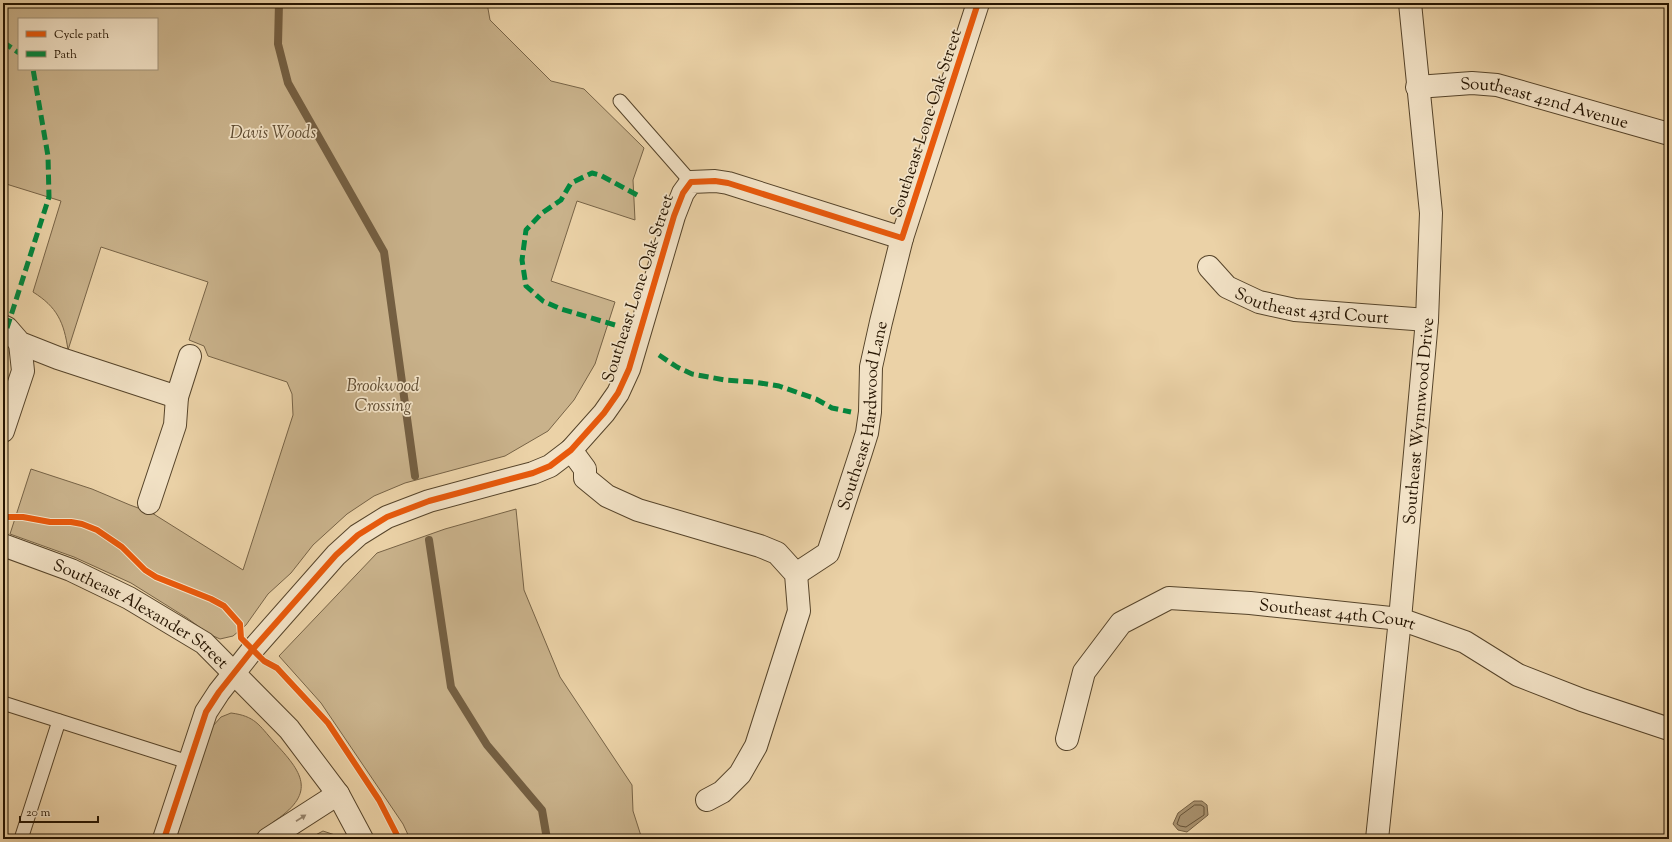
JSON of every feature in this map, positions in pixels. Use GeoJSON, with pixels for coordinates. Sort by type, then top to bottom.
{"type":"FeatureCollection","features":[{"type":"Feature","properties":{"kind":"street","name":"Southeast Lone Oak Street"},"geometry":{"type":"LineString","coordinates":[[164,839],[188,762],[206,712],[234,672],[336,555],[371,526],[387,517],[428,501],[533,473],[550,466],[571,450],[604,413],[618,393],[629,369],[674,216],[683,193],[691,182],[715,180],[728,183],[902,238],[978,3]]}},
{"type":"Feature","properties":{"kind":"street","name":"Southeast Wynnwood Drive"},"geometry":{"type":"LineString","coordinates":[[1377,839],[1400,619],[1427,320],[1430,213],[1410,3]]}},
{"type":"Feature","properties":{"kind":"street","name":"Southeast 42nd Avenue"},"geometry":{"type":"LineString","coordinates":[[1417,87],[1472,84],[1497,85],[1669,134]]}},
{"type":"Feature","properties":{"kind":"street","name":"Southeast Hardwood Lane"},"geometry":{"type":"LineString","coordinates":[[796,574],[828,553],[867,433],[870,412],[871,367],[902,238]]}},
{"type":"Feature","properties":{"kind":"street","name":"Southeast 43rd Court"},"geometry":{"type":"LineString","coordinates":[[1209,267],[1227,287],[1259,302],[1295,310],[1427,320]]}},
{"type":"Feature","properties":{"kind":"street"},"geometry":{"type":"LineString","coordinates":[[3,326],[7,328],[20,343],[58,358],[177,397]]}},
{"type":"Feature","properties":{"kind":"street"},"geometry":{"type":"LineString","coordinates":[[3,430],[23,371],[20,343]]}},
{"type":"Feature","properties":{"kind":"street"},"geometry":{"type":"LineString","coordinates":[[149,503],[175,425],[177,397],[190,356]]}},
{"type":"Feature","properties":{"kind":"street"},"geometry":{"type":"LineString","coordinates":[[571,450],[585,469],[585,478],[607,496],[638,510],[760,546],[777,553],[796,574],[799,611],[756,746],[740,774],[722,792],[707,800]]}},
{"type":"Feature","properties":{"kind":"street","name":"Southeast Alexander Street"},"geometry":{"type":"LineString","coordinates":[[3,545],[71,570],[129,598],[204,643],[289,729],[338,794],[362,839]]}},
{"type":"Feature","properties":{"kind":"street","name":"Southeast 44th Court"},"geometry":{"type":"LineString","coordinates":[[1067,739],[1084,672],[1120,623],[1169,598],[1250,603],[1400,619],[1465,642],[1518,676],[1582,700],[1669,729]]}},
{"type":"Feature","properties":{"kind":"street"},"geometry":{"type":"LineString","coordinates":[[268,839],[338,794]]}},
{"type":"Feature","properties":{"kind":"lane"},"geometry":{"type":"LineString","coordinates":[[620,101],[691,182]]}},
{"type":"Feature","properties":{"kind":"lane"},"geometry":{"type":"LineString","coordinates":[[3,703],[188,762]]}},
{"type":"Feature","properties":{"kind":"lane"},"geometry":{"type":"LineString","coordinates":[[21,839],[59,721]]}},
{"type":"Feature","properties":{"kind":"green space"},"geometry":{"type":"Polygon","coordinates":[[[3,3],[487,3],[490,20],[551,81],[584,89],[644,148],[633,180],[635,220],[577,201],[551,281],[615,302],[595,364],[574,400],[548,431],[505,456],[405,483],[374,496],[347,514],[313,545],[291,573],[268,594],[246,625],[233,636],[220,639],[209,634],[187,618],[131,583],[74,557],[10,534],[31,469],[92,489],[152,513],[243,570],[293,415],[292,394],[287,382],[208,356],[204,346],[189,340],[208,282],[101,247],[68,350],[64,331],[58,316],[48,303],[33,292],[61,201],[3,183],[3,3]]]}},
{"type":"Feature","properties":{"kind":"green space"},"geometry":{"type":"Polygon","coordinates":[[[516,509],[524,590],[560,677],[632,785],[633,811],[642,839],[410,839],[403,824],[321,703],[279,656],[377,553],[445,529],[516,509]]]}},
{"type":"Feature","properties":{"kind":"green space"},"geometry":{"type":"Polygon","coordinates":[[[231,713],[246,716],[256,722],[292,763],[298,772],[301,782],[301,791],[297,800],[289,810],[263,830],[248,839],[175,839],[212,727],[221,717],[231,713]]]}},
{"type":"Feature","properties":{"kind":"green space"},"geometry":{"type":"Polygon","coordinates":[[[323,831],[335,835],[339,839],[308,839],[323,831]]]}},
{"type":"Feature","properties":{"kind":"water"},"geometry":{"type":"Polygon","coordinates":[[[1194,801],[1202,801],[1207,805],[1208,815],[1187,832],[1178,830],[1173,824],[1178,813],[1194,801]]]}},
{"type":"Feature","properties":{"kind":"waterway"},"geometry":{"type":"LineString","coordinates":[[279,3],[278,44],[288,83],[384,252],[415,476]]}},
{"type":"Feature","properties":{"kind":"waterway"},"geometry":{"type":"LineString","coordinates":[[429,540],[451,687],[487,745],[542,810],[547,839]]}},
{"type":"Feature","properties":{"kind":"marked path"},"geometry":{"type":"LineString","coordinates":[[3,42],[18,52]]}},
{"type":"Feature","properties":{"kind":"marked path"},"geometry":{"type":"LineString","coordinates":[[7,328],[49,197],[48,156],[33,70]]}},
{"type":"Feature","properties":{"kind":"marked path"},"geometry":{"type":"LineString","coordinates":[[615,325],[561,309],[543,301],[526,286],[522,260],[526,230],[542,213],[561,200],[571,183],[592,173],[600,175],[639,196]]}},
{"type":"Feature","properties":{"kind":"marked path"},"geometry":{"type":"LineString","coordinates":[[659,355],[677,367],[692,374],[725,380],[754,382],[779,386],[816,399],[832,408],[851,412]]}},
{"type":"Feature","properties":{"kind":"cycle path"},"geometry":{"type":"LineString","coordinates":[[164,839],[206,712],[219,692],[253,649],[336,555],[358,535],[387,517],[429,501],[533,473],[550,466],[571,450],[604,413],[618,393],[629,369],[674,216],[683,193],[691,182],[715,181],[728,183],[902,238],[978,3]]}},
{"type":"Feature","properties":{"kind":"cycle path"},"geometry":{"type":"LineString","coordinates":[[3,517],[23,517],[50,522],[71,522],[82,524],[97,530],[122,547],[145,570],[156,577],[211,599],[224,606],[240,624],[241,638],[264,661],[277,668],[328,723],[379,800],[399,839]]}},
{"type":"Feature","properties":{"kind":"park label","name":"Davis Woods"},"geometry":{"type":"Point","coordinates":[273,132]}},
{"type":"Feature","properties":{"kind":"park label","name":"Brookwood Crossing"},"geometry":{"type":"Point","coordinates":[383,395]}}]}
